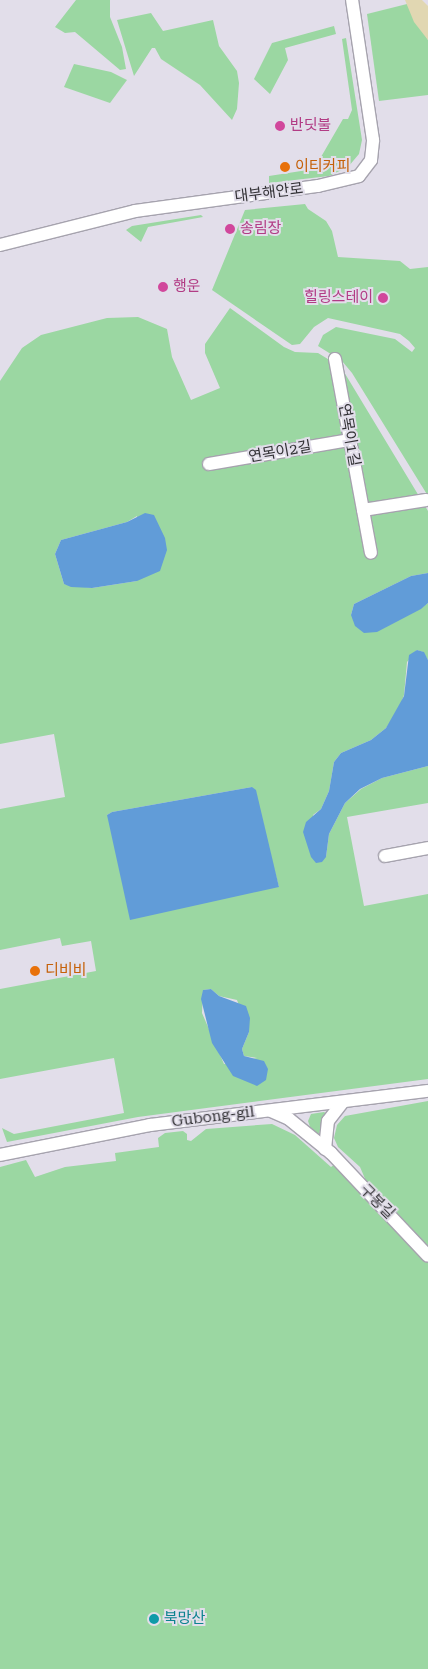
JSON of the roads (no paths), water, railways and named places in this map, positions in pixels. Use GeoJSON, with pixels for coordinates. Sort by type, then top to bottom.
{"type":"FeatureCollection","features":[{"type":"Feature","properties":{"kind":"street","name":"대부해안로"},"geometry":{"type":"LineString","coordinates":[[0,245],[135,211],[325,185],[359,176],[371,160],[373,140],[352,0]]}},
{"type":"Feature","properties":{"kind":"street","name":"연목이1길"},"geometry":{"type":"LineString","coordinates":[[335,359],[371,553]]}},
{"type":"Feature","properties":{"kind":"street","name":"연목이2길"},"geometry":{"type":"LineString","coordinates":[[209,464],[350,440]]}},
{"type":"Feature","properties":{"kind":"street"},"geometry":{"type":"LineString","coordinates":[[363,510],[426,500]]}},
{"type":"Feature","properties":{"kind":"street"},"geometry":{"type":"LineString","coordinates":[[385,856],[428,848]]}},
{"type":"Feature","properties":{"kind":"street","name":"Gubong-gil"},"geometry":{"type":"LineString","coordinates":[[0,1155],[150,1125],[428,1091]]}},
{"type":"Feature","properties":{"kind":"street"},"geometry":{"type":"LineString","coordinates":[[325,1149],[328,1121],[343,1102]]}},
{"type":"Feature","properties":{"kind":"street","name":"구봉길"},"geometry":{"type":"LineString","coordinates":[[268,1110],[289,1119],[325,1149],[428,1256]]}},
{"type":"Feature","properties":{"kind":"water"},"geometry":{"type":"Polygon","coordinates":[[[145,513],[154,515],[165,538],[167,550],[160,571],[137,581],[92,588],[71,587],[64,584],[55,554],[61,540],[127,522],[145,513]]]}},
{"type":"Feature","properties":{"kind":"water"},"geometry":{"type":"Polygon","coordinates":[[[428,573],[428,603],[421,609],[377,632],[364,633],[355,626],[351,615],[354,604],[411,576],[428,573]]]}},
{"type":"Feature","properties":{"kind":"water"},"geometry":{"type":"Polygon","coordinates":[[[417,650],[424,652],[428,660],[428,766],[382,778],[360,789],[345,803],[329,834],[326,857],[322,862],[316,863],[311,857],[303,832],[306,822],[321,809],[329,791],[334,762],[341,753],[371,740],[386,728],[404,696],[409,655],[417,650]]]}},
{"type":"Feature","properties":{"kind":"water"},"geometry":{"type":"Polygon","coordinates":[[[252,787],[256,790],[279,887],[130,920],[107,815],[112,812],[252,787]]]}},
{"type":"Feature","properties":{"kind":"water"},"geometry":{"type":"Polygon","coordinates":[[[211,989],[219,996],[246,1006],[250,1018],[249,1032],[242,1049],[244,1056],[264,1061],[268,1069],[266,1080],[257,1086],[233,1076],[212,1043],[201,999],[203,990],[211,989]]]}},
{"type":"Feature","properties":{"kind":"place","name":"반딧불"},"geometry":{"type":"Point","coordinates":[280,126]}},
{"type":"Feature","properties":{"kind":"place","name":"이티커피"},"geometry":{"type":"Point","coordinates":[285,167]}},
{"type":"Feature","properties":{"kind":"place","name":"송림장"},"geometry":{"type":"Point","coordinates":[230,229]}},
{"type":"Feature","properties":{"kind":"place","name":"행운"},"geometry":{"type":"Point","coordinates":[163,287]}},
{"type":"Feature","properties":{"kind":"place","name":"힐링스테이"},"geometry":{"type":"Point","coordinates":[383,298]}},
{"type":"Feature","properties":{"kind":"place","name":"디비비"},"geometry":{"type":"Point","coordinates":[35,971]}},
{"type":"Feature","properties":{"kind":"place","name":"북망산"},"geometry":{"type":"Point","coordinates":[154,1619]}}]}
